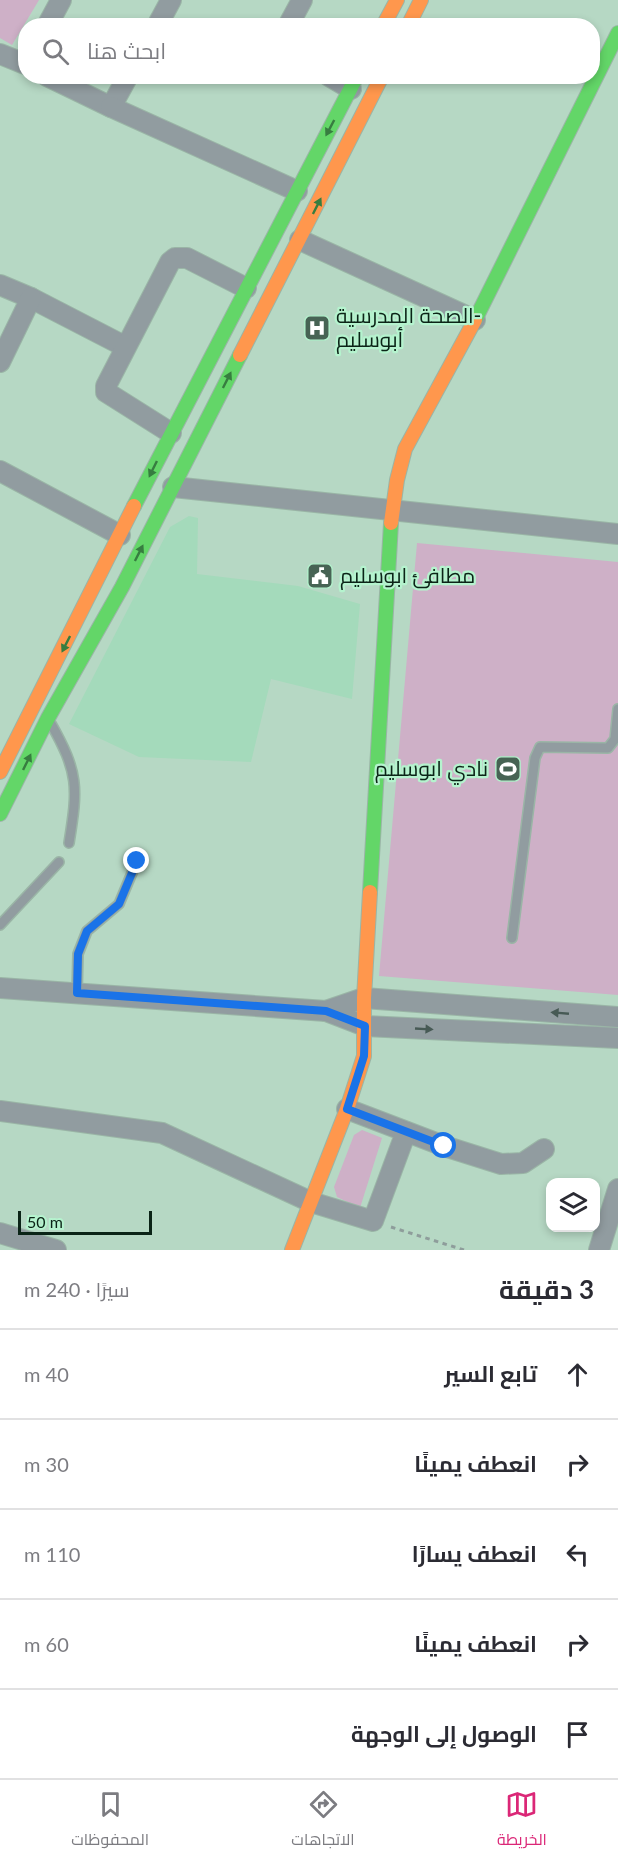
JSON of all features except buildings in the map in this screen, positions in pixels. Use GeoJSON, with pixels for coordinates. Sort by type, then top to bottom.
{"type":"FeatureCollection","features":[{"type":"Feature","properties":{"kind":"main road"},"geometry":{"type":"LineString","coordinates":[[387,18],[397,0]]}},
{"type":"Feature","properties":{"kind":"main road"},"geometry":{"type":"LineString","coordinates":[[412,18],[421,0]]}},
{"type":"Feature","properties":{"kind":"main road"},"geometry":{"type":"LineString","coordinates":[[600,84],[612,61],[618,33]]}},
{"type":"Feature","properties":{"kind":"main road"},"geometry":{"type":"LineString","coordinates":[[2,765],[100,577],[171,433],[353,84]]}},
{"type":"Feature","properties":{"kind":"main road"},"geometry":{"type":"LineString","coordinates":[[0,814],[48,717],[122,587],[378,84]]}},
{"type":"Feature","properties":{"kind":"main road"},"geometry":{"type":"LineString","coordinates":[[292,1250],[347,1109],[364,1056],[364,998],[392,510],[405,449],[600,84]]}},
{"type":"Feature","properties":{"kind":"main road"},"geometry":{"type":"LineString","coordinates":[[310,164],[332,177]]}},
{"type":"Feature","properties":{"kind":"main road"},"geometry":{"type":"LineString","coordinates":[[100,577],[122,587]]}},
{"type":"Feature","properties":{"kind":"street"},"geometry":{"type":"LineString","coordinates":[[51,18],[61,0]]}},
{"type":"Feature","properties":{"kind":"street"},"geometry":{"type":"LineString","coordinates":[[161,18],[171,0]]}},
{"type":"Feature","properties":{"kind":"street"},"geometry":{"type":"LineString","coordinates":[[292,18],[302,0]]}},
{"type":"Feature","properties":{"kind":"street"},"geometry":{"type":"LineString","coordinates":[[0,54],[18,61]]}},
{"type":"Feature","properties":{"kind":"street"},"geometry":{"type":"LineString","coordinates":[[64,84],[297,191]]}},
{"type":"Feature","properties":{"kind":"street"},"geometry":{"type":"LineString","coordinates":[[111,107],[124,84]]}},
{"type":"Feature","properties":{"kind":"street"},"geometry":{"type":"LineString","coordinates":[[300,240],[475,320]]}},
{"type":"Feature","properties":{"kind":"street"},"geometry":{"type":"LineString","coordinates":[[171,433],[106,392],[105,386],[124,346],[170,262],[175,258],[187,258],[246,288]]}},
{"type":"Feature","properties":{"kind":"street"},"geometry":{"type":"LineString","coordinates":[[0,285],[31,298],[124,346]]}},
{"type":"Feature","properties":{"kind":"street"},"geometry":{"type":"LineString","coordinates":[[0,362],[31,298]]}},
{"type":"Feature","properties":{"kind":"street"},"geometry":{"type":"LineString","coordinates":[[0,471],[120,535]]}},
{"type":"Feature","properties":{"kind":"street"},"geometry":{"type":"LineString","coordinates":[[173,487],[618,534]]}},
{"type":"Feature","properties":{"kind":"street"},"geometry":{"type":"LineString","coordinates":[[0,988],[326,1011],[365,1026],[618,1038]]}},
{"type":"Feature","properties":{"kind":"street"},"geometry":{"type":"LineString","coordinates":[[326,1011],[364,998],[618,1017]]}},
{"type":"Feature","properties":{"kind":"street"},"geometry":{"type":"LineString","coordinates":[[347,1109],[406,1132],[501,1164],[523,1164],[544,1149]]}},
{"type":"Feature","properties":{"kind":"street"},"geometry":{"type":"LineString","coordinates":[[0,1111],[162,1133],[311,1202],[373,1221],[406,1132]]}},
{"type":"Feature","properties":{"kind":"street"},"geometry":{"type":"LineString","coordinates":[[599,1250],[618,1189]]}},
{"type":"Feature","properties":{"kind":"street"},"geometry":{"type":"LineString","coordinates":[[0,1233],[56,1250]]}},
{"type":"Feature","properties":{"kind":"lane"},"geometry":{"type":"LineString","coordinates":[[512,938],[535,758],[540,747],[608,748],[615,739],[618,709]]}},
{"type":"Feature","properties":{"kind":"lane"},"geometry":{"type":"LineString","coordinates":[[48,717],[68,753],[75,775],[76,796],[69,843]]}},
{"type":"Feature","properties":{"kind":"lane"},"geometry":{"type":"LineString","coordinates":[[77,993],[78,954],[87,931],[119,904],[137,861]]}},
{"type":"Feature","properties":{"kind":"lane"},"geometry":{"type":"LineString","coordinates":[[0,925],[59,862]]}},
{"type":"Feature","properties":{"kind":"path"},"geometry":{"type":"LineString","coordinates":[[373,1221],[464,1250]]}},
{"type":"Feature","properties":{"kind":"shaded area"},"geometry":{"type":"Polygon","coordinates":[[[0,0],[39,0],[28,18],[18,18],[18,35],[12,45],[0,38],[0,0]]]}},
{"type":"Feature","properties":{"kind":"shaded area"},"geometry":{"type":"Polygon","coordinates":[[[189,516],[198,518],[197,574],[298,586],[360,604],[352,699],[271,679],[251,762],[139,757],[69,724],[170,527],[189,516]]]}},
{"type":"Feature","properties":{"kind":"shaded area","name":"نادي ابوسليم"},"geometry":{"type":"Polygon","coordinates":[[[417,543],[618,562],[618,995],[379,976],[417,543]]]}},
{"type":"Feature","properties":{"kind":"shaded area"},"geometry":{"type":"Polygon","coordinates":[[[362,1130],[382,1138],[360,1208],[337,1197],[334,1187],[354,1135],[362,1130]]]}},
{"type":"Feature","properties":{"kind":"traffic: fast"},"geometry":{"type":"LineString","coordinates":[[600,69],[618,33]]}},
{"type":"Feature","properties":{"kind":"traffic: fast"},"geometry":{"type":"LineString","coordinates":[[134,506],[353,84]]}},
{"type":"Feature","properties":{"kind":"traffic: fast"},"geometry":{"type":"LineString","coordinates":[[475,320],[593,84]]}},
{"type":"Feature","properties":{"kind":"traffic: fast"},"geometry":{"type":"LineString","coordinates":[[0,814],[48,718],[122,587],[240,355]]}},
{"type":"Feature","properties":{"kind":"traffic: fast"},"geometry":{"type":"LineString","coordinates":[[370,892],[391,523]]}},
{"type":"Feature","properties":{"kind":"traffic: slow"},"geometry":{"type":"LineString","coordinates":[[387,18],[397,0]]}},
{"type":"Feature","properties":{"kind":"traffic: slow"},"geometry":{"type":"LineString","coordinates":[[412,18],[421,0]]}},
{"type":"Feature","properties":{"kind":"traffic: slow"},"geometry":{"type":"LineString","coordinates":[[240,355],[378,84]]}},
{"type":"Feature","properties":{"kind":"traffic: slow"},"geometry":{"type":"LineString","coordinates":[[391,523],[397,480],[405,449],[475,320]]}},
{"type":"Feature","properties":{"kind":"traffic: slow"},"geometry":{"type":"LineString","coordinates":[[0,772],[134,506]]}},
{"type":"Feature","properties":{"kind":"traffic: slow"},"geometry":{"type":"LineString","coordinates":[[292,1250],[347,1109],[364,1056],[364,998],[370,892]]}},
{"type":"Feature","properties":{"kind":"place","name":"الصحة المدرسية- أبوسليم"},"geometry":{"type":"Point","coordinates":[317,328]}},
{"type":"Feature","properties":{"kind":"place","name":"مطافئ ابوسليم"},"geometry":{"type":"Point","coordinates":[320,576]}},
{"type":"Feature","properties":{"kind":"place","name":"نادي ابوسليم"},"geometry":{"type":"Point","coordinates":[508,769]}},
{"type":"Feature","properties":{"kind":"route"},"geometry":{"type":"LineString","coordinates":[[137,861],[119,904],[102,921],[87,931],[78,954],[77,993],[326,1011],[365,1026],[364,1056],[347,1109],[444,1146]]}}]}
